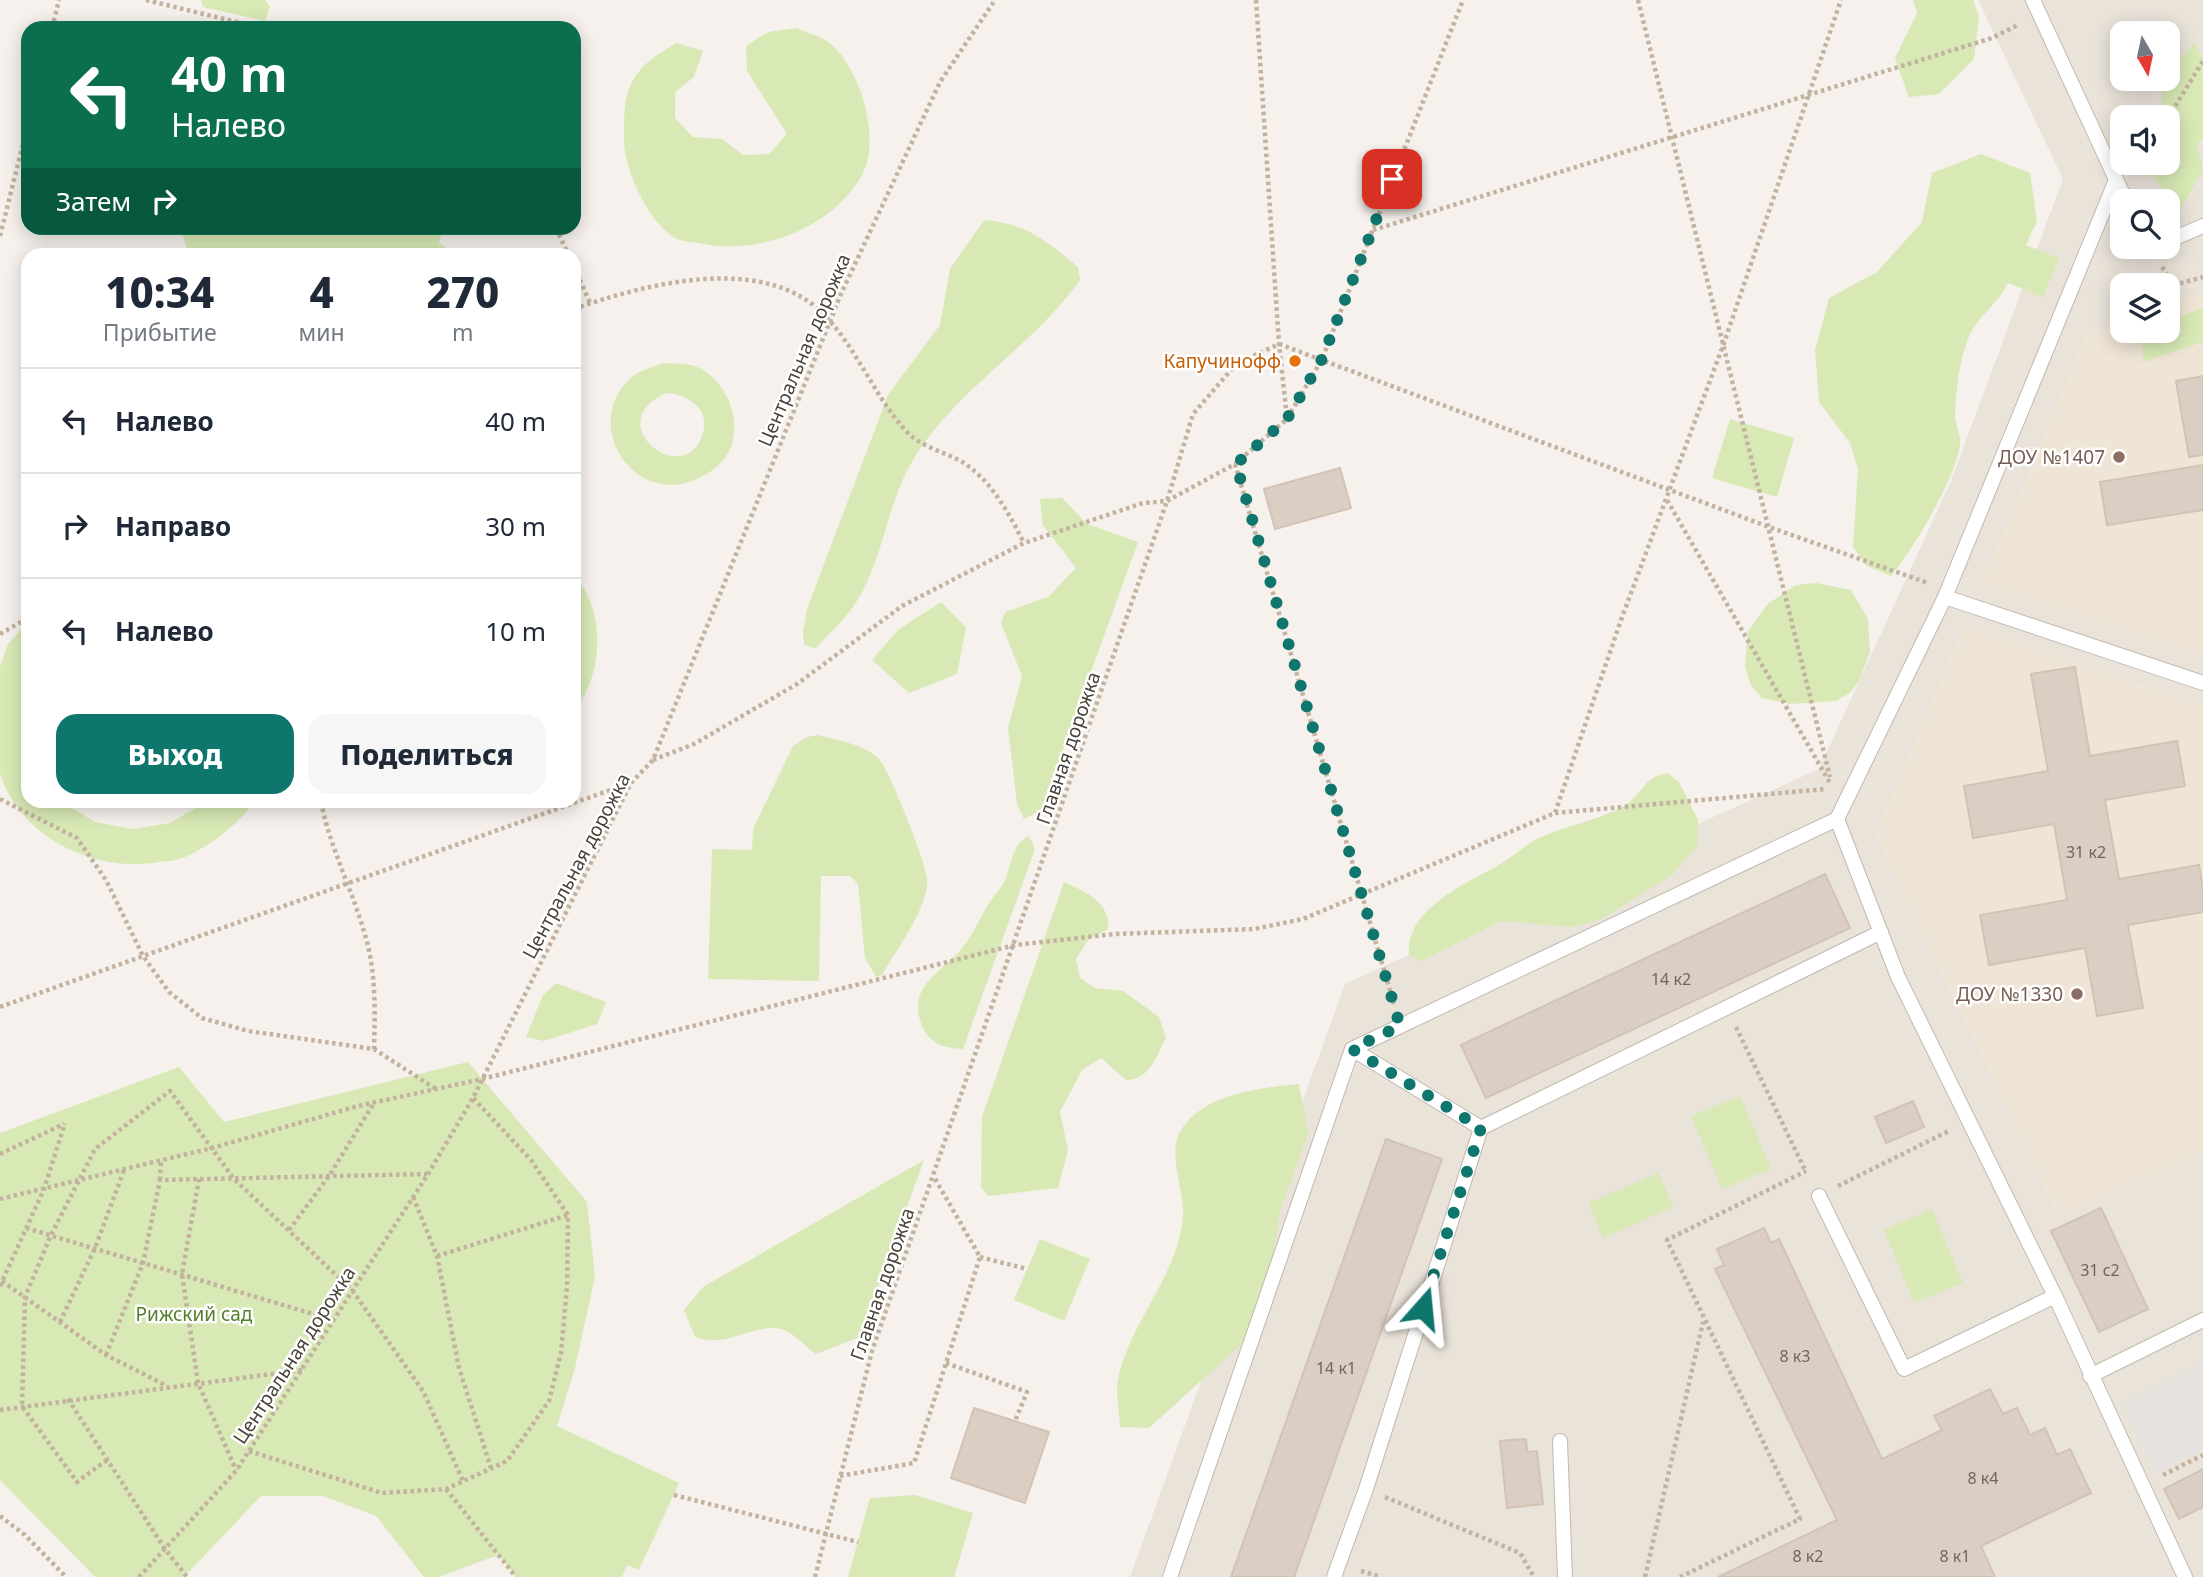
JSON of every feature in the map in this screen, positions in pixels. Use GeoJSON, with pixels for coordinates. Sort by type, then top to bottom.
{"type":"FeatureCollection","features":[{"type":"Feature","properties":{"kind":"lane"},"geometry":{"type":"LineString","coordinates":[[2033,0],[2120,189]]}},
{"type":"Feature","properties":{"kind":"lane"},"geometry":{"type":"LineString","coordinates":[[1170,1577],[1352,1049],[1837,819],[1947,593],[2116,180]]}},
{"type":"Feature","properties":{"kind":"lane"},"geometry":{"type":"LineString","coordinates":[[2180,236],[2203,226]]}},
{"type":"Feature","properties":{"kind":"lane"},"geometry":{"type":"LineString","coordinates":[[1947,593],[2203,683]]}},
{"type":"Feature","properties":{"kind":"lane"},"geometry":{"type":"LineString","coordinates":[[1837,819],[1898,977],[2054,1296],[2185,1577]]}},
{"type":"Feature","properties":{"kind":"lane"},"geometry":{"type":"LineString","coordinates":[[1334,1577],[1366,1489],[1481,1128],[1881,932]]}},
{"type":"Feature","properties":{"kind":"lane"},"geometry":{"type":"LineString","coordinates":[[1352,1049],[1481,1128]]}},
{"type":"Feature","properties":{"kind":"lane"},"geometry":{"type":"LineString","coordinates":[[1819,1196],[1904,1369],[2054,1296]]}},
{"type":"Feature","properties":{"kind":"lane"},"geometry":{"type":"LineString","coordinates":[[2090,1376],[2203,1320]]}},
{"type":"Feature","properties":{"kind":"lane"},"geometry":{"type":"LineString","coordinates":[[1560,1441],[1565,1577]]}},
{"type":"Feature","properties":{"kind":"path"},"geometry":{"type":"LineString","coordinates":[[54,21],[59,0]]}},
{"type":"Feature","properties":{"kind":"path"},"geometry":{"type":"LineString","coordinates":[[146,0],[233,21]]}},
{"type":"Feature","properties":{"kind":"path","name":"Центральная дорожка"},"geometry":{"type":"LineString","coordinates":[[139,1577],[236,1471],[428,1174],[473,1098],[631,783],[653,760],[830,320],[940,82],[995,0]]}},
{"type":"Feature","properties":{"kind":"path"},"geometry":{"type":"LineString","coordinates":[[1256,0],[1279,344],[1287,419]]}},
{"type":"Feature","properties":{"kind":"path"},"geometry":{"type":"LineString","coordinates":[[653,760],[694,744],[797,684],[902,606],[1024,543],[1143,503],[1167,501],[1236,464],[1287,419],[1322,359],[1463,0]]}},
{"type":"Feature","properties":{"kind":"path"},"geometry":{"type":"LineString","coordinates":[[1638,0],[1833,788]]}},
{"type":"Feature","properties":{"kind":"path"},"geometry":{"type":"LineString","coordinates":[[1555,813],[1724,343],[1842,0]]}},
{"type":"Feature","properties":{"kind":"path"},"geometry":{"type":"LineString","coordinates":[[1372,231],[1992,38],[2040,15]]}},
{"type":"Feature","properties":{"kind":"path"},"geometry":{"type":"LineString","coordinates":[[2176,105],[2203,61]]}},
{"type":"Feature","properties":{"kind":"path"},"geometry":{"type":"LineString","coordinates":[[0,236],[21,152]]}},
{"type":"Feature","properties":{"kind":"path"},"geometry":{"type":"LineString","coordinates":[[2158,259],[2175,285],[2203,276]]}},
{"type":"Feature","properties":{"kind":"path"},"geometry":{"type":"LineString","coordinates":[[581,306],[624,291],[710,278],[765,284],[805,295],[830,320],[890,413],[914,439],[964,464],[998,495],[1024,543]]}},
{"type":"Feature","properties":{"kind":"path"},"geometry":{"type":"LineString","coordinates":[[581,283],[590,303]]}},
{"type":"Feature","properties":{"kind":"path"},"geometry":{"type":"LineString","coordinates":[[1279,344],[1947,593]]}},
{"type":"Feature","properties":{"kind":"path","name":"Главная дорожка"},"geometry":{"type":"LineString","coordinates":[[814,1577],[872,1351],[1015,945],[1167,501],[1193,414],[1236,364],[1279,344]]}},
{"type":"Feature","properties":{"kind":"path"},"geometry":{"type":"LineString","coordinates":[[1236,464],[1364,892],[1400,1026]]}},
{"type":"Feature","properties":{"kind":"path"},"geometry":{"type":"LineString","coordinates":[[1666,499],[1833,788]]}},
{"type":"Feature","properties":{"kind":"path"},"geometry":{"type":"LineString","coordinates":[[0,634],[21,622]]}},
{"type":"Feature","properties":{"kind":"path"},"geometry":{"type":"LineString","coordinates":[[581,801],[631,783]]}},
{"type":"Feature","properties":{"kind":"path"},"geometry":{"type":"LineString","coordinates":[[0,1199],[212,1148],[374,1102],[482,1079],[1015,945],[1115,934],[1254,929],[1303,919],[1555,813],[1649,802],[1833,788]]}},
{"type":"Feature","properties":{"kind":"path"},"geometry":{"type":"LineString","coordinates":[[0,799],[77,838],[106,880],[143,956],[169,992],[202,1018],[248,1031],[374,1049],[436,1089]]}},
{"type":"Feature","properties":{"kind":"path"},"geometry":{"type":"LineString","coordinates":[[322,808],[329,839],[368,946],[376,999],[374,1049]]}},
{"type":"Feature","properties":{"kind":"path"},"geometry":{"type":"LineString","coordinates":[[0,1007],[561,808]]}},
{"type":"Feature","properties":{"kind":"path"},"geometry":{"type":"LineString","coordinates":[[1728,1009],[1819,1196],[1969,1121]]}},
{"type":"Feature","properties":{"kind":"path"},"geometry":{"type":"LineString","coordinates":[[107,1460],[77,1482],[22,1406],[25,1297],[51,1235],[95,1149],[170,1091],[234,1179],[352,1290],[423,1391],[463,1481]]}},
{"type":"Feature","properties":{"kind":"path"},"geometry":{"type":"LineString","coordinates":[[249,1451],[382,1493],[446,1489],[506,1461],[549,1401],[561,1353],[567,1287],[568,1216],[531,1160],[473,1098]]}},
{"type":"Feature","properties":{"kind":"path"},"geometry":{"type":"LineString","coordinates":[[289,1230],[329,1176],[374,1102]]}},
{"type":"Feature","properties":{"kind":"path"},"geometry":{"type":"LineString","coordinates":[[0,1154],[65,1123],[44,1189],[1,1283],[106,1355],[168,1387]]}},
{"type":"Feature","properties":{"kind":"path"},"geometry":{"type":"LineString","coordinates":[[106,1355],[143,1263],[160,1180],[161,1160]]}},
{"type":"Feature","properties":{"kind":"path"},"geometry":{"type":"LineString","coordinates":[[60,1322],[95,1248],[125,1169]]}},
{"type":"Feature","properties":{"kind":"path"},"geometry":{"type":"LineString","coordinates":[[1680,1577],[1800,1519],[1703,1322],[1667,1240],[1805,1171]]}},
{"type":"Feature","properties":{"kind":"path"},"geometry":{"type":"LineString","coordinates":[[160,1180],[428,1174]]}},
{"type":"Feature","properties":{"kind":"path"},"geometry":{"type":"LineString","coordinates":[[933,1176],[980,1257],[1027,1269]]}},
{"type":"Feature","properties":{"kind":"path"},"geometry":{"type":"LineString","coordinates":[[199,1179],[182,1275],[198,1383],[236,1471]]}},
{"type":"Feature","properties":{"kind":"path"},"geometry":{"type":"LineString","coordinates":[[413,1197],[437,1256],[459,1368],[491,1468]]}},
{"type":"Feature","properties":{"kind":"path"},"geometry":{"type":"LineString","coordinates":[[437,1256],[568,1216]]}},
{"type":"Feature","properties":{"kind":"path"},"geometry":{"type":"LineString","coordinates":[[26,1227],[333,1320]]}},
{"type":"Feature","properties":{"kind":"path"},"geometry":{"type":"LineString","coordinates":[[840,1476],[914,1463],[980,1257]]}},
{"type":"Feature","properties":{"kind":"path"},"geometry":{"type":"LineString","coordinates":[[1645,1577],[1703,1322]]}},
{"type":"Feature","properties":{"kind":"path"},"geometry":{"type":"LineString","coordinates":[[946,1363],[1027,1392],[1015,1421]]}},
{"type":"Feature","properties":{"kind":"path"},"geometry":{"type":"LineString","coordinates":[[0,1410],[303,1370]]}},
{"type":"Feature","properties":{"kind":"path"},"geometry":{"type":"LineString","coordinates":[[68,1399],[165,1549],[187,1577]]}},
{"type":"Feature","properties":{"kind":"path"},"geometry":{"type":"LineString","coordinates":[[2141,1485],[2203,1455]]}},
{"type":"Feature","properties":{"kind":"path"},"geometry":{"type":"LineString","coordinates":[[446,1489],[516,1577]]}},
{"type":"Feature","properties":{"kind":"path"},"geometry":{"type":"LineString","coordinates":[[1366,1489],[1520,1553],[1534,1577]]}},
{"type":"Feature","properties":{"kind":"path"},"geometry":{"type":"LineString","coordinates":[[674,1495],[858,1542]]}},
{"type":"Feature","properties":{"kind":"path"},"geometry":{"type":"LineString","coordinates":[[0,1516],[25,1535],[66,1577]]}},
{"type":"Feature","properties":{"kind":"shaded area"},"geometry":{"type":"Polygon","coordinates":[[[1978,0],[2203,0],[2203,1577],[1130,1577],[1345,984],[1819,769],[1951,481],[2063,179],[1978,0]]]}},
{"type":"Feature","properties":{"kind":"shaded area","name":"ДОУ №1407"},"geometry":{"type":"Polygon","coordinates":[[[2203,292],[2203,655],[1982,583],[2087,332],[2110,324],[2110,343],[2180,343],[2180,300],[2203,292]]]}},
{"type":"Feature","properties":{"kind":"shaded area","name":"ДОУ №1330"},"geometry":{"type":"Polygon","coordinates":[[[1964,625],[2203,705],[2203,1152],[2059,1217],[1875,835],[1964,625]]]}},
{"type":"Feature","properties":{"kind":"shaded area"},"geometry":{"type":"Polygon","coordinates":[[[2203,1363],[2203,1448],[2156,1471],[2123,1403],[2203,1363]]]}},
{"type":"Feature","properties":{"kind":"green space"},"geometry":{"type":"Polygon","coordinates":[[[201,0],[265,0],[270,7],[265,21],[203,7],[201,0]]]}},
{"type":"Feature","properties":{"kind":"green space"},"geometry":{"type":"Polygon","coordinates":[[[1913,0],[1973,0],[1979,16],[1974,59],[1939,94],[1909,97],[1895,58],[1917,13],[1913,0]]]}},
{"type":"Feature","properties":{"kind":"green space"},"geometry":{"type":"Polygon","coordinates":[[[796,28],[832,45],[856,79],[865,106],[869,131],[868,157],[863,173],[850,192],[834,208],[815,222],[772,241],[726,246],[688,242],[673,237],[646,207],[628,166],[624,123],[632,82],[648,62],[677,43],[703,51],[694,77],[675,92],[675,118],[693,137],[722,139],[743,155],[769,154],[787,134],[747,71],[746,46],[768,32],[796,28]]]}},
{"type":"Feature","properties":{"kind":"green space"},"geometry":{"type":"Polygon","coordinates":[[[2194,43],[2203,58],[2203,139],[2197,143],[2203,170],[2180,210],[2180,189],[2163,189],[2153,175],[2180,175],[2180,105],[2161,105],[2162,91],[2180,91],[2180,60],[2194,43]]]}},
{"type":"Feature","properties":{"kind":"green space"},"geometry":{"type":"Polygon","coordinates":[[[1981,154],[2030,173],[2037,221],[2026,245],[2059,258],[2043,297],[2008,283],[1970,334],[1961,362],[1956,394],[1955,417],[1960,441],[1957,459],[1932,514],[1891,576],[1867,566],[1853,547],[1858,469],[1850,443],[1819,402],[1815,350],[1829,298],[1877,272],[1922,222],[1932,173],[1981,154]]]}},
{"type":"Feature","properties":{"kind":"green space"},"geometry":{"type":"Polygon","coordinates":[[[984,220],[1012,225],[1036,235],[1078,267],[1080,280],[1039,328],[969,393],[926,440],[902,482],[875,562],[858,600],[815,649],[804,644],[807,609],[888,395],[940,325],[950,269],[984,220]]]}},
{"type":"Feature","properties":{"kind":"green space"},"geometry":{"type":"Polygon","coordinates":[[[182,235],[441,235],[439,243],[446,248],[187,248],[182,235]]]}},
{"type":"Feature","properties":{"kind":"green space"},"geometry":{"type":"Polygon","coordinates":[[[2203,307],[2203,342],[2144,362],[2142,343],[2180,343],[2180,317],[2203,307]]]}},
{"type":"Feature","properties":{"kind":"green space"},"geometry":{"type":"Polygon","coordinates":[[[663,363],[687,364],[706,372],[722,389],[732,411],[734,423],[731,447],[721,462],[697,479],[673,485],[652,481],[634,471],[620,455],[612,436],[611,415],[618,395],[633,376],[663,363]],[[667,393],[648,405],[641,420],[643,434],[652,446],[664,454],[679,456],[692,451],[702,436],[704,419],[696,405],[675,394],[667,393]]]}},
{"type":"Feature","properties":{"kind":"green space"},"geometry":{"type":"Polygon","coordinates":[[[1730,419],[1794,438],[1777,497],[1712,478],[1730,419]]]}},
{"type":"Feature","properties":{"kind":"green space"},"geometry":{"type":"Polygon","coordinates":[[[1062,498],[1087,524],[1138,542],[1041,810],[1024,819],[1017,804],[1008,728],[1022,676],[1001,623],[1005,612],[1048,597],[1076,568],[1043,525],[1040,499],[1062,498]]]}},
{"type":"Feature","properties":{"kind":"green space"},"geometry":{"type":"Polygon","coordinates":[[[1816,583],[1851,590],[1868,619],[1870,652],[1859,681],[1850,693],[1836,701],[1791,704],[1762,698],[1751,685],[1745,667],[1748,631],[1768,604],[1796,585],[1816,583]]]}},
{"type":"Feature","properties":{"kind":"green space"},"geometry":{"type":"Polygon","coordinates":[[[581,585],[592,606],[597,643],[596,661],[581,700],[581,585]]]}},
{"type":"Feature","properties":{"kind":"green space"},"geometry":{"type":"Polygon","coordinates":[[[941,602],[966,627],[957,674],[909,693],[872,660],[898,630],[941,602]]]}},
{"type":"Feature","properties":{"kind":"green space"},"geometry":{"type":"Polygon","coordinates":[[[21,630],[21,808],[72,808],[95,822],[132,829],[170,823],[196,808],[249,808],[215,840],[185,857],[172,861],[135,864],[110,862],[86,856],[43,833],[25,817],[0,774],[0,666],[8,644],[21,630]]]}},
{"type":"Feature","properties":{"kind":"green space"},"geometry":{"type":"Polygon","coordinates":[[[818,735],[865,749],[883,765],[906,815],[925,869],[926,889],[918,914],[882,975],[876,977],[865,958],[858,884],[850,876],[821,876],[819,981],[708,979],[712,849],[752,850],[753,829],[793,746],[807,737],[818,735]]]}},
{"type":"Feature","properties":{"kind":"green space"},"geometry":{"type":"Polygon","coordinates":[[[1668,773],[1679,782],[1698,820],[1697,846],[1671,876],[1601,919],[1573,927],[1501,921],[1421,961],[1409,955],[1410,938],[1417,924],[1441,899],[1537,839],[1623,807],[1653,778],[1668,773]]]}},
{"type":"Feature","properties":{"kind":"green space"},"geometry":{"type":"Polygon","coordinates":[[[1029,836],[1035,849],[963,1049],[939,1044],[926,1034],[918,1012],[923,988],[968,940],[1003,884],[1017,847],[1029,836]]]}},
{"type":"Feature","properties":{"kind":"green space"},"geometry":{"type":"Polygon","coordinates":[[[1064,882],[1095,899],[1108,920],[1108,929],[1088,940],[1076,959],[1080,978],[1095,988],[1123,991],[1159,1017],[1166,1038],[1151,1066],[1134,1079],[1126,1080],[1101,1058],[1082,1070],[1060,1112],[1068,1150],[1058,1188],[988,1196],[981,1187],[982,1117],[1064,882]]]}},
{"type":"Feature","properties":{"kind":"green space"},"geometry":{"type":"Polygon","coordinates":[[[556,983],[606,1002],[597,1024],[544,1041],[526,1037],[543,995],[556,983]]]}},
{"type":"Feature","properties":{"kind":"green space","name":"Рижский сад"},"geometry":{"type":"Polygon","coordinates":[[[468,1062],[587,1202],[595,1276],[575,1368],[557,1426],[679,1483],[639,1570],[627,1565],[622,1577],[516,1577],[498,1555],[439,1577],[424,1577],[376,1516],[323,1496],[261,1496],[184,1577],[95,1577],[0,1480],[0,1133],[179,1067],[224,1122],[468,1062]]]}},
{"type":"Feature","properties":{"kind":"green space"},"geometry":{"type":"Polygon","coordinates":[[[1299,1084],[1308,1133],[1280,1211],[1274,1252],[1277,1272],[1267,1312],[1243,1343],[1149,1428],[1120,1427],[1117,1385],[1124,1358],[1163,1279],[1179,1238],[1183,1207],[1175,1151],[1180,1132],[1190,1119],[1217,1101],[1250,1091],[1299,1084]]]}},
{"type":"Feature","properties":{"kind":"green space"},"geometry":{"type":"Polygon","coordinates":[[[1740,1096],[1771,1169],[1722,1189],[1691,1116],[1740,1096]]]}},
{"type":"Feature","properties":{"kind":"green space"},"geometry":{"type":"Polygon","coordinates":[[[924,1160],[860,1337],[816,1354],[795,1336],[781,1329],[761,1329],[718,1340],[695,1337],[684,1310],[703,1287],[924,1160]]]}},
{"type":"Feature","properties":{"kind":"green space"},"geometry":{"type":"Polygon","coordinates":[[[1658,1173],[1674,1207],[1603,1238],[1588,1203],[1658,1173]]]}},
{"type":"Feature","properties":{"kind":"green space"},"geometry":{"type":"Polygon","coordinates":[[[1932,1209],[1963,1283],[1914,1303],[1884,1230],[1932,1209]]]}},
{"type":"Feature","properties":{"kind":"green space"},"geometry":{"type":"Polygon","coordinates":[[[1040,1239],[1090,1259],[1064,1321],[1014,1300],[1040,1239]]]}},
{"type":"Feature","properties":{"kind":"green space"},"geometry":{"type":"Polygon","coordinates":[[[915,1495],[973,1513],[954,1577],[848,1577],[870,1498],[915,1495]]]}},
{"type":"Feature","properties":{"kind":"building"},"geometry":{"type":"Polygon","coordinates":[[[2203,376],[2203,455],[2189,457],[2176,381],[2203,376]]]}},
{"type":"Feature","properties":{"kind":"building"},"geometry":{"type":"Polygon","coordinates":[[[2203,465],[2203,510],[2107,525],[2100,482],[2203,465]]]}},
{"type":"Feature","properties":{"kind":"building"},"geometry":{"type":"Polygon","coordinates":[[[1340,468],[1351,508],[1275,529],[1264,489],[1340,468]]]}},
{"type":"Feature","properties":{"kind":"building"},"geometry":{"type":"Polygon","coordinates":[[[2075,667],[2090,756],[2177,741],[2185,786],[2105,800],[2119,879],[2199,865],[2203,889],[2203,912],[2128,925],[2143,1008],[2097,1016],[2085,948],[1989,965],[1980,915],[2067,900],[2054,824],[1973,838],[1964,786],[2048,771],[2031,674],[2075,667]]]}},
{"type":"Feature","properties":{"kind":"building"},"geometry":{"type":"Polygon","coordinates":[[[1825,874],[1850,928],[1486,1098],[1461,1045],[1825,874]]]}},
{"type":"Feature","properties":{"kind":"building"},"geometry":{"type":"Polygon","coordinates":[[[1913,1101],[1924,1127],[1886,1143],[1875,1117],[1913,1101]]]}},
{"type":"Feature","properties":{"kind":"building"},"geometry":{"type":"Polygon","coordinates":[[[1386,1139],[1442,1159],[1294,1577],[1231,1577],[1386,1139]]]}},
{"type":"Feature","properties":{"kind":"building"},"geometry":{"type":"Polygon","coordinates":[[[2101,1208],[2148,1309],[2099,1332],[2051,1231],[2101,1208]]]}},
{"type":"Feature","properties":{"kind":"building"},"geometry":{"type":"Polygon","coordinates":[[[1764,1228],[1771,1243],[1779,1239],[1882,1459],[1942,1430],[1934,1416],[1990,1389],[2003,1414],[2017,1408],[2030,1435],[2045,1428],[2057,1455],[2070,1449],[2091,1493],[1981,1546],[1995,1577],[1718,1577],[1837,1520],[1715,1269],[1724,1265],[1717,1249],[1764,1228]]]}},
{"type":"Feature","properties":{"kind":"building"},"geometry":{"type":"Polygon","coordinates":[[[974,1408],[1049,1432],[1025,1503],[951,1478],[974,1408]]]}},
{"type":"Feature","properties":{"kind":"building"},"geometry":{"type":"Polygon","coordinates":[[[1526,1439],[1527,1452],[1537,1451],[1543,1504],[1507,1508],[1500,1441],[1526,1439]]]}},
{"type":"Feature","properties":{"kind":"building"},"geometry":{"type":"Polygon","coordinates":[[[2203,1469],[2203,1507],[2179,1519],[2164,1489],[2203,1469]]]}},
{"type":"Feature","properties":{"kind":"place","name":"Капучинофф"},"geometry":{"type":"Point","coordinates":[1295,361]}},
{"type":"Feature","properties":{"kind":"place","name":"ДОУ №1407"},"geometry":{"type":"Point","coordinates":[2119,457]}},
{"type":"Feature","properties":{"kind":"place","name":"ДОУ №1330"},"geometry":{"type":"Point","coordinates":[2077,994]}},
{"type":"Feature","properties":{"kind":"route"},"geometry":{"type":"LineString","coordinates":[[1392,179],[1322,359],[1287,419],[1236,464],[1364,892],[1400,1026],[1352,1049],[1481,1128],[1423,1308]]}}]}
